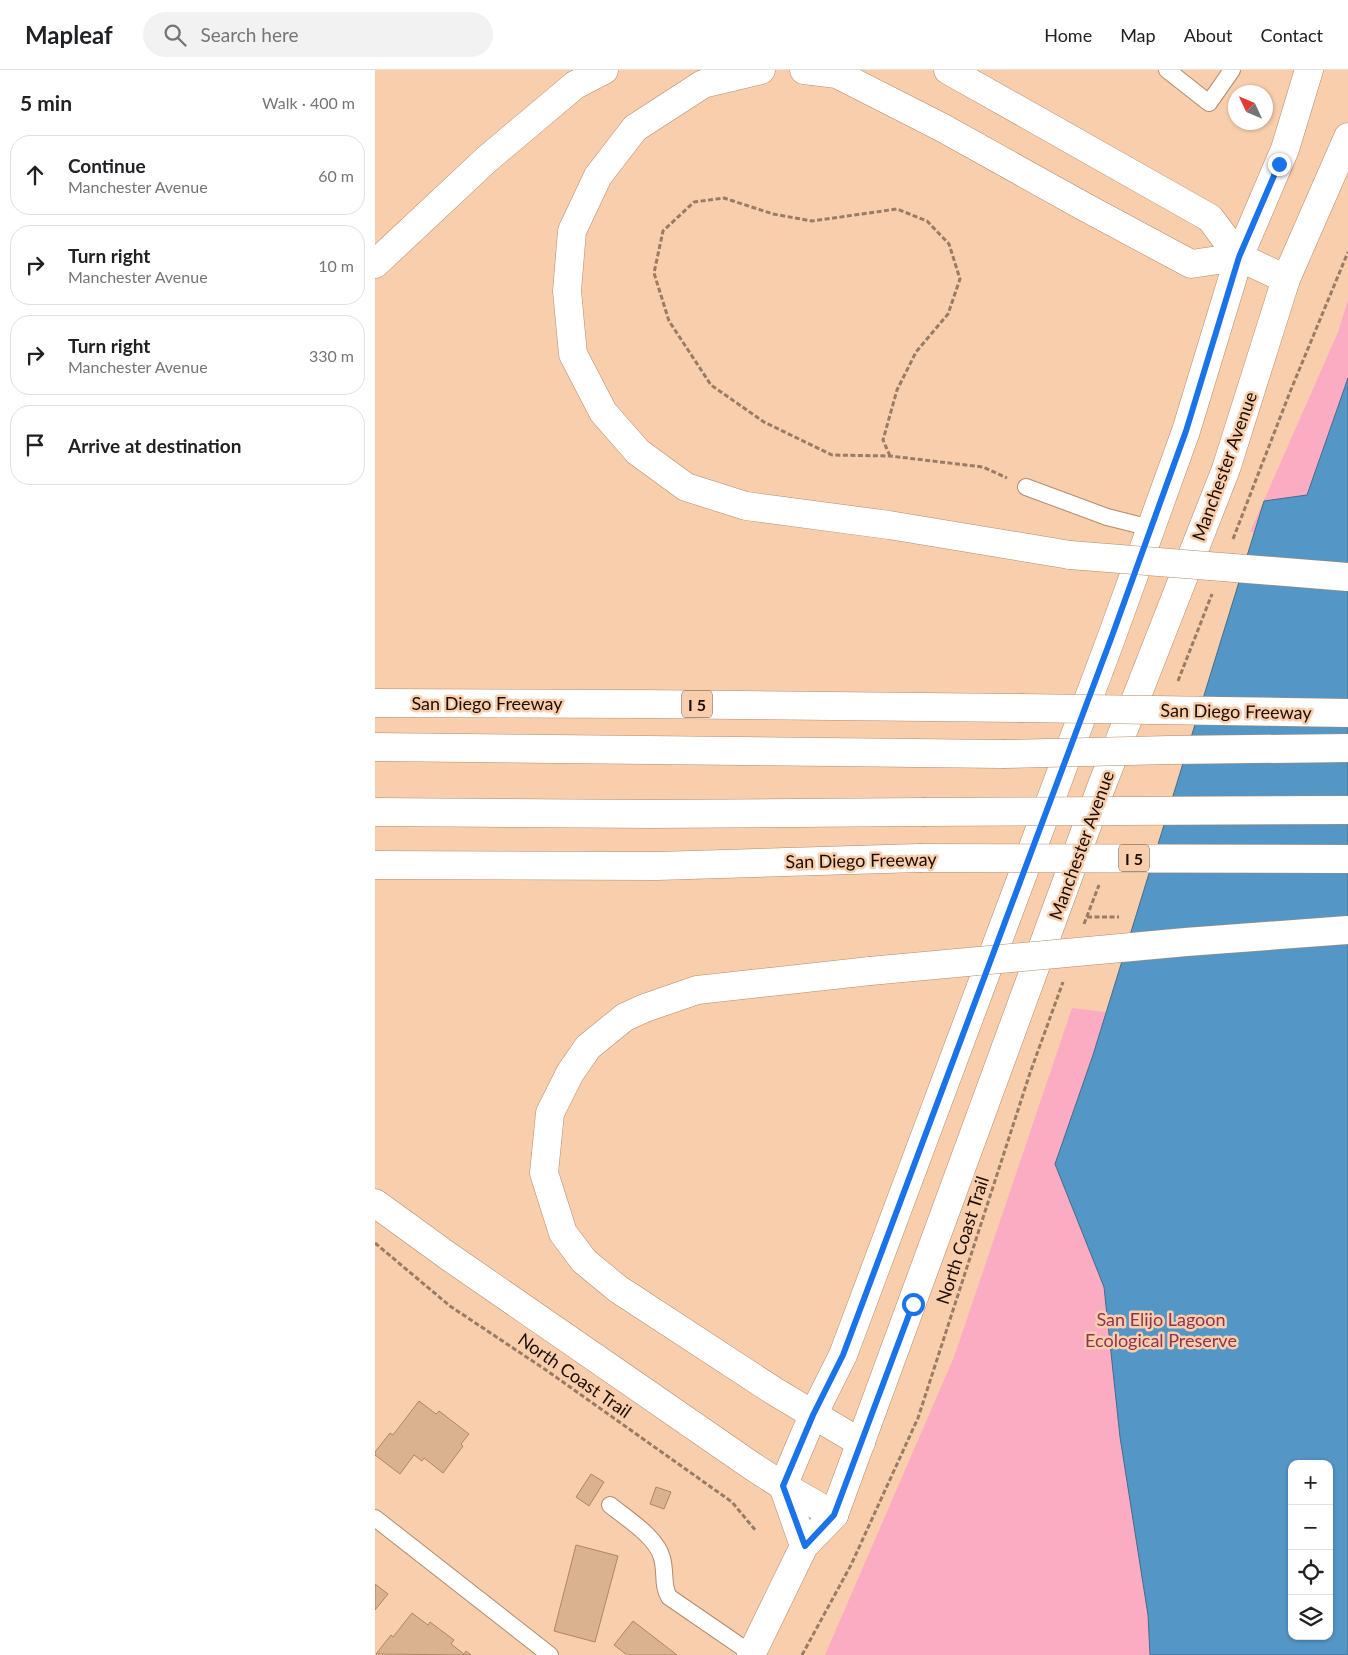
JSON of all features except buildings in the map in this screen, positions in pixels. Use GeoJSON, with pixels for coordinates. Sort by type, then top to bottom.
{"type":"FeatureCollection","features":[{"type":"Feature","properties":{"kind":"main road"},"geometry":{"type":"LineString","coordinates":[[375,264],[487,159],[575,85],[604,70]]}},
{"type":"Feature","properties":{"kind":"main road"},"geometry":{"type":"LineString","coordinates":[[761,70],[703,84],[635,128],[598,176],[572,231],[567,291],[573,354],[603,412],[638,452],[686,487],[746,506],[889,525],[1070,555],[1348,577]]}},
{"type":"Feature","properties":{"kind":"main road"},"geometry":{"type":"LineString","coordinates":[[804,70],[837,74],[846,78],[943,128],[1191,264],[1239,257]]}},
{"type":"Feature","properties":{"kind":"main road"},"geometry":{"type":"LineString","coordinates":[[947,70],[1210,218],[1239,257],[1287,279]]}},
{"type":"Feature","properties":{"kind":"main road"},"geometry":{"type":"LineString","coordinates":[[805,1546],[783,1486],[813,1415],[843,1355],[1151,528],[1186,431],[1239,257],[1285,149],[1309,70]]}},
{"type":"Feature","properties":{"kind":"main road","name":"Manchester Avenue"},"geometry":{"type":"LineString","coordinates":[[751,1655],[805,1546],[834,1515],[1103,785],[1226,468],[1287,279],[1348,138]]}},
{"type":"Feature","properties":{"kind":"main road","name":"San Diego Freeway"},"geometry":{"type":"LineString","coordinates":[[375,703],[661,704],[1348,713]]}},
{"type":"Feature","properties":{"kind":"main road"},"geometry":{"type":"LineString","coordinates":[[375,747],[1003,754],[1348,748]]}},
{"type":"Feature","properties":{"kind":"main road"},"geometry":{"type":"LineString","coordinates":[[375,812],[652,814],[1348,810]]}},
{"type":"Feature","properties":{"kind":"main road","name":"San Diego Freeway"},"geometry":{"type":"LineString","coordinates":[[375,865],[657,866],[919,858],[1348,858]]}},
{"type":"Feature","properties":{"kind":"main road"},"geometry":{"type":"LineString","coordinates":[[861,1443],[813,1415],[618,1289],[584,1261],[563,1233],[544,1172],[550,1113],[569,1073],[588,1047],[625,1017],[697,990],[870,971],[1186,942],[1348,930]]}},
{"type":"Feature","properties":{"kind":"main road"},"geometry":{"type":"LineString","coordinates":[[375,1203],[464,1268],[783,1486],[834,1515]]}},
{"type":"Feature","properties":{"kind":"lane"},"geometry":{"type":"LineString","coordinates":[[1167,70],[1209,103],[1232,70]]}},
{"type":"Feature","properties":{"kind":"lane"},"geometry":{"type":"LineString","coordinates":[[1026,487],[1107,517],[1151,528]]}},
{"type":"Feature","properties":{"kind":"lane"},"geometry":{"type":"LineString","coordinates":[[610,1505],[652,1539],[662,1556],[665,1591],[669,1597],[751,1655]]}},
{"type":"Feature","properties":{"kind":"lane"},"geometry":{"type":"LineString","coordinates":[[375,1518],[551,1655]]}},
{"type":"Feature","properties":{"kind":"path"},"geometry":{"type":"LineString","coordinates":[[889,456],[883,440],[897,390],[916,352],[948,314],[960,279],[949,244],[927,221],[897,209],[812,221],[773,214],[724,198],[695,202],[663,231],[653,273],[669,321],[711,385],[764,422],[832,455],[889,456],[983,467],[1026,487]]}},
{"type":"Feature","properties":{"kind":"path"},"geometry":{"type":"LineString","coordinates":[[1083,927],[1087,918]]}},
{"type":"Feature","properties":{"kind":"path","name":"North Coast Trail"},"geometry":{"type":"LineString","coordinates":[[802,1655],[851,1565],[918,1418],[1030,1073],[1063,982]]}},
{"type":"Feature","properties":{"kind":"path","name":"North Coast Trail"},"geometry":{"type":"LineString","coordinates":[[375,1243],[450,1306],[546,1370],[731,1502],[757,1531]]}},
{"type":"Feature","properties":{"kind":"green space"},"geometry":{"type":"Polygon","coordinates":[[[1348,300],[1348,532],[1250,532],[1338,332],[1348,300]]]}},
{"type":"Feature","properties":{"kind":"green space","name":"San Elijo Lagoon Ecological Preserve"},"geometry":{"type":"Polygon","coordinates":[[[1072,1008],[1348,1040],[1348,1655],[825,1655],[954,1357],[1072,1008]]]}},
{"type":"Feature","properties":{"kind":"water"},"geometry":{"type":"Polygon","coordinates":[[[1348,378],[1348,1655],[1150,1655],[1148,1615],[1120,1437],[1104,1287],[1055,1164],[1093,1055],[1264,501],[1307,495],[1348,378]]]}},
{"type":"Feature","properties":{"kind":"route"},"geometry":{"type":"LineString","coordinates":[[913,1304],[834,1515],[805,1546],[783,1486],[813,1415],[843,1355],[1112,636],[1186,431],[1239,257],[1279,164]]}}]}
